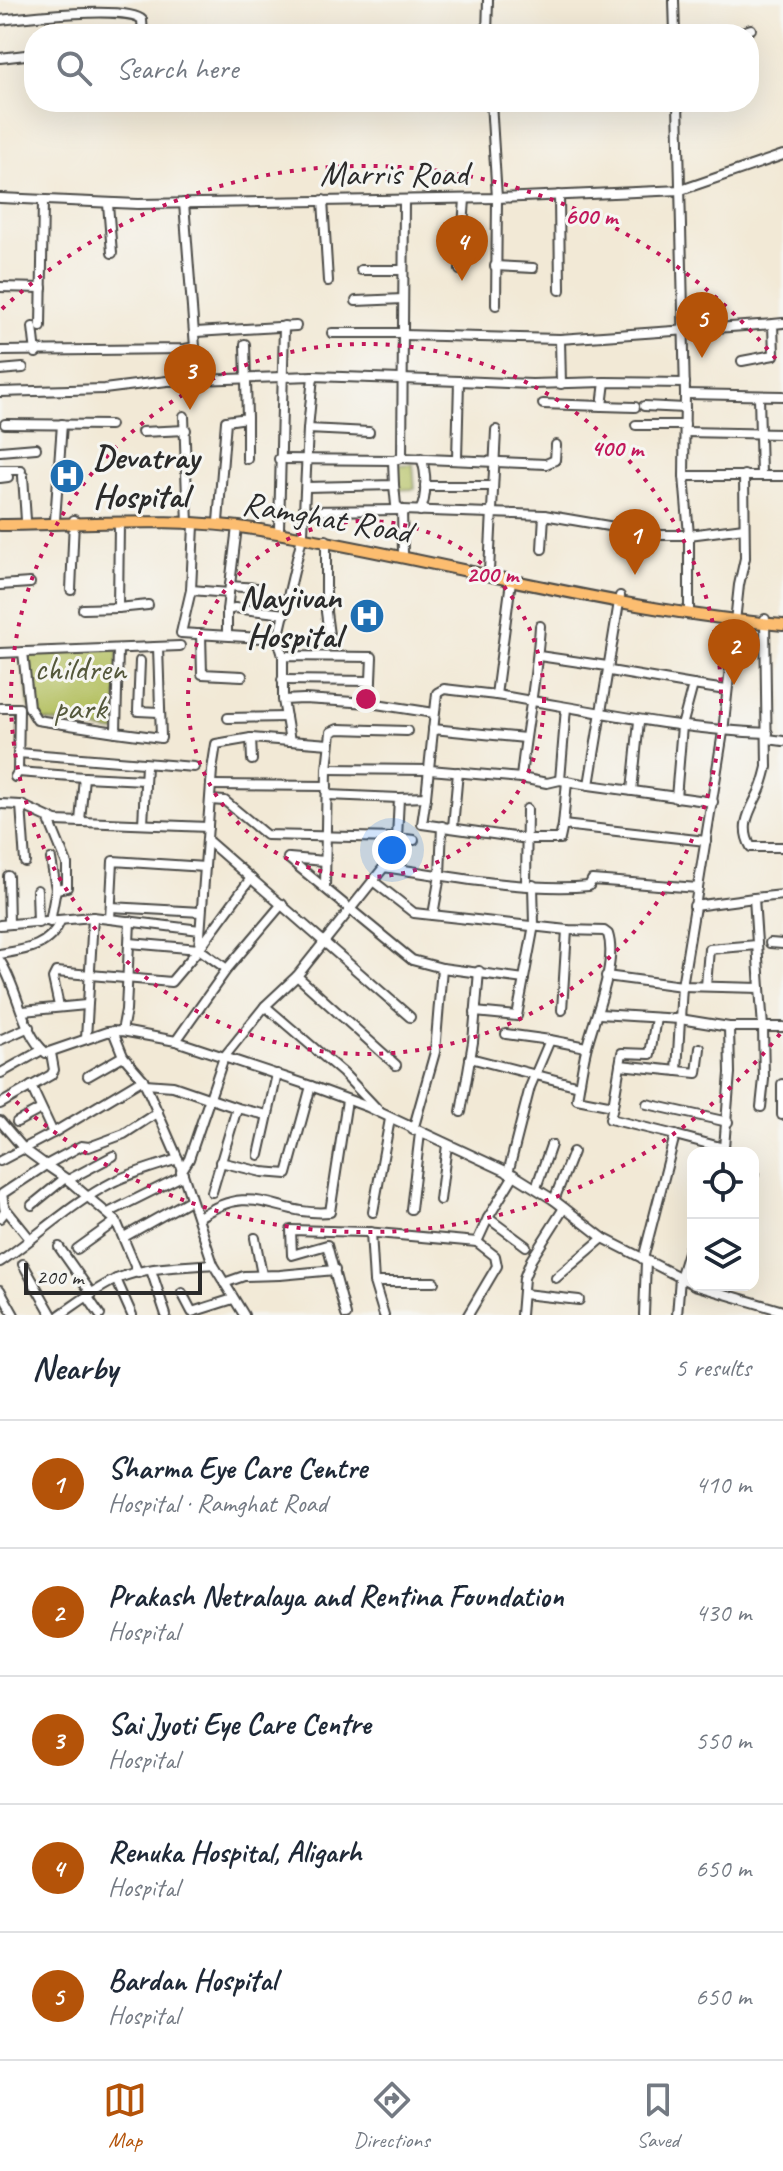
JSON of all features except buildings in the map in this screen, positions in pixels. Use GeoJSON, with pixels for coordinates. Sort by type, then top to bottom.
{"type":"FeatureCollection","features":[{"type":"Feature","properties":{"kind":"main road","name":"Ramghat Road"},"geometry":{"type":"LineString","coordinates":[[0,522],[190,523],[302,535]]}},
{"type":"Feature","properties":{"kind":"main road","name":"Ramghat Road"},"geometry":{"type":"LineString","coordinates":[[0,522],[218,522],[279,529],[511,581],[689,611],[783,622]]}},
{"type":"Feature","properties":{"kind":"main road","name":"Ramghat Road"},"geometry":{"type":"LineString","coordinates":[[326,541],[403,553],[619,599]]}},
{"type":"Feature","properties":{"kind":"street"},"geometry":{"type":"LineString","coordinates":[[487,24],[488,0]]}},
{"type":"Feature","properties":{"kind":"street"},"geometry":{"type":"LineString","coordinates":[[674,0],[675,24]]}},
{"type":"Feature","properties":{"kind":"street"},"geometry":{"type":"LineString","coordinates":[[0,20],[93,12],[134,14],[142,24]]}},
{"type":"Feature","properties":{"kind":"street"},"geometry":{"type":"LineString","coordinates":[[0,58],[24,55]]}},
{"type":"Feature","properties":{"kind":"street"},"geometry":{"type":"LineString","coordinates":[[492,112],[497,198],[496,305]]}},
{"type":"Feature","properties":{"kind":"street"},"geometry":{"type":"LineString","coordinates":[[678,112],[689,611]]}},
{"type":"Feature","properties":{"kind":"street","name":"Marris Road"},"geometry":{"type":"LineString","coordinates":[[0,198],[108,204],[465,199],[681,190],[783,155]]}},
{"type":"Feature","properties":{"kind":"street"},"geometry":{"type":"LineString","coordinates":[[559,195],[560,290]]}},
{"type":"Feature","properties":{"kind":"street"},"geometry":{"type":"LineString","coordinates":[[460,270],[465,199]]}},
{"type":"Feature","properties":{"kind":"street"},"geometry":{"type":"LineString","coordinates":[[323,200],[328,281]]}},
{"type":"Feature","properties":{"kind":"street"},"geometry":{"type":"LineString","coordinates":[[403,553],[402,510],[396,505],[394,485],[403,379],[404,200]]}},
{"type":"Feature","properties":{"kind":"street"},"geometry":{"type":"LineString","coordinates":[[36,353],[42,288],[43,201]]}},
{"type":"Feature","properties":{"kind":"street"},"geometry":{"type":"LineString","coordinates":[[0,351],[36,353],[195,347],[184,203]]}},
{"type":"Feature","properties":{"kind":"street"},"geometry":{"type":"LineString","coordinates":[[108,204],[112,253]]}},
{"type":"Feature","properties":{"kind":"street"},"geometry":{"type":"LineString","coordinates":[[495,266],[533,268]]}},
{"type":"Feature","properties":{"kind":"street"},"geometry":{"type":"LineString","coordinates":[[361,270],[403,270]]}},
{"type":"Feature","properties":{"kind":"street"},"geometry":{"type":"LineString","coordinates":[[0,287],[42,288]]}},
{"type":"Feature","properties":{"kind":"street"},"geometry":{"type":"LineString","coordinates":[[356,301],[403,299]]}},
{"type":"Feature","properties":{"kind":"street"},"geometry":{"type":"LineString","coordinates":[[332,333],[560,339],[778,324],[774,355],[742,361]]}},
{"type":"Feature","properties":{"kind":"street"},"geometry":{"type":"LineString","coordinates":[[279,529],[284,326]]}},
{"type":"Feature","properties":{"kind":"street"},"geometry":{"type":"LineString","coordinates":[[196,332],[296,326]]}},
{"type":"Feature","properties":{"kind":"street"},"geometry":{"type":"LineString","coordinates":[[560,339],[561,384]]}},
{"type":"Feature","properties":{"kind":"street"},"geometry":{"type":"LineString","coordinates":[[245,344],[247,459]]}},
{"type":"Feature","properties":{"kind":"street"},"geometry":{"type":"LineString","coordinates":[[0,370],[23,368]]}},
{"type":"Feature","properties":{"kind":"street"},"geometry":{"type":"LineString","coordinates":[[0,392],[104,389],[167,381],[313,376],[561,384],[685,383]]}},
{"type":"Feature","properties":{"kind":"street"},"geometry":{"type":"LineString","coordinates":[[290,741],[283,700],[283,656],[278,639],[302,535],[313,376]]}},
{"type":"Feature","properties":{"kind":"street"},"geometry":{"type":"LineString","coordinates":[[457,459],[459,381]]}},
{"type":"Feature","properties":{"kind":"street"},"geometry":{"type":"LineString","coordinates":[[602,406],[605,382]]}},
{"type":"Feature","properties":{"kind":"street"},"geometry":{"type":"LineString","coordinates":[[685,394],[783,396]]}},
{"type":"Feature","properties":{"kind":"street"},"geometry":{"type":"LineString","coordinates":[[759,396],[761,475]]}},
{"type":"Feature","properties":{"kind":"street"},"geometry":{"type":"LineString","coordinates":[[543,404],[685,408]]}},
{"type":"Feature","properties":{"kind":"street"},"geometry":{"type":"LineString","coordinates":[[184,416],[191,590],[181,633],[278,639]]}},
{"type":"Feature","properties":{"kind":"street"},"geometry":{"type":"LineString","coordinates":[[218,522],[226,421],[247,418]]}},
{"type":"Feature","properties":{"kind":"street"},"geometry":{"type":"LineString","coordinates":[[5,424],[110,425]]}},
{"type":"Feature","properties":{"kind":"street"},"geometry":{"type":"LineString","coordinates":[[55,520],[62,424]]}},
{"type":"Feature","properties":{"kind":"street"},"geometry":{"type":"LineString","coordinates":[[636,425],[783,434]]}},
{"type":"Feature","properties":{"kind":"street"},"geometry":{"type":"LineString","coordinates":[[308,429],[369,432]]}},
{"type":"Feature","properties":{"kind":"street"},"geometry":{"type":"LineString","coordinates":[[142,432],[186,430]]}},
{"type":"Feature","properties":{"kind":"street"},"geometry":{"type":"LineString","coordinates":[[489,571],[496,430]]}},
{"type":"Feature","properties":{"kind":"street"},"geometry":{"type":"LineString","coordinates":[[279,459],[421,458],[553,463],[556,445]]}},
{"type":"Feature","properties":{"kind":"street"},"geometry":{"type":"LineString","coordinates":[[0,451],[36,448]]}},
{"type":"Feature","properties":{"kind":"street"},"geometry":{"type":"LineString","coordinates":[[420,511],[425,486],[421,458]]}},
{"type":"Feature","properties":{"kind":"street"},"geometry":{"type":"LineString","coordinates":[[0,470],[22,473],[26,520]]}},
{"type":"Feature","properties":{"kind":"street"},"geometry":{"type":"LineString","coordinates":[[677,1071],[682,986],[713,802],[745,558],[744,475]]}},
{"type":"Feature","properties":{"kind":"street"},"geometry":{"type":"LineString","coordinates":[[684,476],[783,476]]}},
{"type":"Feature","properties":{"kind":"street"},"geometry":{"type":"LineString","coordinates":[[306,487],[394,485]]}},
{"type":"Feature","properties":{"kind":"street"},"geometry":{"type":"LineString","coordinates":[[425,486],[491,486]]}},
{"type":"Feature","properties":{"kind":"street"},"geometry":{"type":"LineString","coordinates":[[305,511],[402,510],[544,515],[634,532],[689,535],[744,528]]}},
{"type":"Feature","properties":{"kind":"street"},"geometry":{"type":"LineString","coordinates":[[542,549],[544,515]]}},
{"type":"Feature","properties":{"kind":"street"},"geometry":{"type":"LineString","coordinates":[[71,590],[74,522]]}},
{"type":"Feature","properties":{"kind":"street"},"geometry":{"type":"LineString","coordinates":[[118,608],[119,523]]}},
{"type":"Feature","properties":{"kind":"street"},"geometry":{"type":"LineString","coordinates":[[227,635],[237,527]]}},
{"type":"Feature","properties":{"kind":"street"},"geometry":{"type":"LineString","coordinates":[[326,541],[329,635]]}},
{"type":"Feature","properties":{"kind":"street"},"geometry":{"type":"LineString","coordinates":[[496,695],[511,581]]}},
{"type":"Feature","properties":{"kind":"street"},"geometry":{"type":"LineString","coordinates":[[0,585],[30,583]]}},
{"type":"Feature","properties":{"kind":"street"},"geometry":{"type":"LineString","coordinates":[[191,590],[257,588]]}},
{"type":"Feature","properties":{"kind":"street"},"geometry":{"type":"LineString","coordinates":[[589,785],[619,599]]}},
{"type":"Feature","properties":{"kind":"street"},"geometry":{"type":"LineString","coordinates":[[83,609],[148,605]]}},
{"type":"Feature","properties":{"kind":"street"},"geometry":{"type":"LineString","coordinates":[[227,610],[235,608],[285,614]]}},
{"type":"Feature","properties":{"kind":"street"},"geometry":{"type":"LineString","coordinates":[[766,621],[767,767],[761,790],[747,813],[746,832],[751,847],[783,847]]}},
{"type":"Feature","properties":{"kind":"street"},"geometry":{"type":"LineString","coordinates":[[521,778],[539,656],[540,626]]}},
{"type":"Feature","properties":{"kind":"street"},"geometry":{"type":"LineString","coordinates":[[201,634],[202,674],[242,676]]}},
{"type":"Feature","properties":{"kind":"street"},"geometry":{"type":"LineString","coordinates":[[0,653],[180,646]]}},
{"type":"Feature","properties":{"kind":"street"},"geometry":{"type":"LineString","coordinates":[[23,652],[29,707],[37,720],[161,738],[158,647]]}},
{"type":"Feature","properties":{"kind":"street"},"geometry":{"type":"LineString","coordinates":[[116,732],[118,649]]}},
{"type":"Feature","properties":{"kind":"street"},"geometry":{"type":"LineString","coordinates":[[283,656],[372,657],[370,703]]}},
{"type":"Feature","properties":{"kind":"street"},"geometry":{"type":"LineString","coordinates":[[539,656],[726,690]]}},
{"type":"Feature","properties":{"kind":"street"},"geometry":{"type":"LineString","coordinates":[[140,661],[138,711],[159,712]]}},
{"type":"Feature","properties":{"kind":"street"},"geometry":{"type":"LineString","coordinates":[[282,680],[371,681]]}},
{"type":"Feature","properties":{"kind":"street"},"geometry":{"type":"LineString","coordinates":[[676,798],[682,726],[693,685]]}},
{"type":"Feature","properties":{"kind":"street"},"geometry":{"type":"LineString","coordinates":[[566,708],[560,839],[528,839],[422,824],[437,693],[444,689],[601,712],[639,721],[768,736],[783,741]]}},
{"type":"Feature","properties":{"kind":"street"},"geometry":{"type":"LineString","coordinates":[[283,700],[370,703],[434,713]]}},
{"type":"Feature","properties":{"kind":"street"},"geometry":{"type":"LineString","coordinates":[[0,708],[19,708],[16,774],[145,780]]}},
{"type":"Feature","properties":{"kind":"street"},"geometry":{"type":"LineString","coordinates":[[228,718],[286,717]]}},
{"type":"Feature","properties":{"kind":"street"},"geometry":{"type":"LineString","coordinates":[[632,791],[639,721]]}},
{"type":"Feature","properties":{"kind":"street"},"geometry":{"type":"LineString","coordinates":[[325,887],[327,769],[331,732],[334,729],[407,731]]}},
{"type":"Feature","properties":{"kind":"street"},"geometry":{"type":"LineString","coordinates":[[433,729],[525,738]]}},
{"type":"Feature","properties":{"kind":"street"},"geometry":{"type":"LineString","coordinates":[[251,738],[252,760]]}},
{"type":"Feature","properties":{"kind":"street"},"geometry":{"type":"LineString","coordinates":[[199,949],[216,744],[251,738],[329,744]]}},
{"type":"Feature","properties":{"kind":"street"},"geometry":{"type":"LineString","coordinates":[[18,753],[194,767]]}},
{"type":"Feature","properties":{"kind":"street"},"geometry":{"type":"LineString","coordinates":[[143,824],[146,765]]}},
{"type":"Feature","properties":{"kind":"street"},"geometry":{"type":"LineString","coordinates":[[327,769],[430,770],[547,783],[563,780],[713,802]]}},
{"type":"Feature","properties":{"kind":"street"},"geometry":{"type":"LineString","coordinates":[[453,827],[458,772]]}},
{"type":"Feature","properties":{"kind":"street"},"geometry":{"type":"LineString","coordinates":[[80,821],[84,777]]}},
{"type":"Feature","properties":{"kind":"street"},"geometry":{"type":"LineString","coordinates":[[211,785],[328,790],[399,798],[426,797]]}},
{"type":"Feature","properties":{"kind":"street"},"geometry":{"type":"LineString","coordinates":[[397,838],[399,798]]}},
{"type":"Feature","properties":{"kind":"street"},"geometry":{"type":"LineString","coordinates":[[210,800],[225,801],[266,835],[414,840]]}},
{"type":"Feature","properties":{"kind":"street"},"geometry":{"type":"LineString","coordinates":[[0,804],[21,805],[49,820],[208,827]]}},
{"type":"Feature","properties":{"kind":"street"},"geometry":{"type":"LineString","coordinates":[[21,805],[25,862]]}},
{"type":"Feature","properties":{"kind":"street"},"geometry":{"type":"LineString","coordinates":[[475,1012],[517,1016],[534,925],[527,809]]}},
{"type":"Feature","properties":{"kind":"street"},"geometry":{"type":"LineString","coordinates":[[49,820],[67,864],[67,887],[56,889]]}},
{"type":"Feature","properties":{"kind":"street"},"geometry":{"type":"LineString","coordinates":[[563,825],[706,841]]}},
{"type":"Feature","properties":{"kind":"street"},"geometry":{"type":"LineString","coordinates":[[433,915],[440,875],[442,826]]}},
{"type":"Feature","properties":{"kind":"street"},"geometry":{"type":"LineString","coordinates":[[207,840],[410,1017]]}},
{"type":"Feature","properties":{"kind":"street"},"geometry":{"type":"LineString","coordinates":[[325,861],[288,858],[412,960],[442,968],[524,979]]}},
{"type":"Feature","properties":{"kind":"street"},"geometry":{"type":"LineString","coordinates":[[0,954],[45,942],[55,933],[56,889],[51,859]]}},
{"type":"Feature","properties":{"kind":"street"},"geometry":{"type":"LineString","coordinates":[[110,919],[113,861],[205,867]]}},
{"type":"Feature","properties":{"kind":"street"},"geometry":{"type":"LineString","coordinates":[[108,1213],[181,1174],[224,1057],[265,1006],[297,976],[384,867],[530,885],[578,887],[589,886],[592,880],[698,888]]}},
{"type":"Feature","properties":{"kind":"street"},"geometry":{"type":"LineString","coordinates":[[8,876],[4,924],[93,917],[200,930]]}},
{"type":"Feature","properties":{"kind":"street"},"geometry":{"type":"LineString","coordinates":[[59,1006],[53,974],[61,971],[171,982],[251,878]]}},
{"type":"Feature","properties":{"kind":"street"},"geometry":{"type":"LineString","coordinates":[[373,881],[414,913],[567,930],[604,931],[608,934],[610,951],[599,1014],[586,1047],[577,1099],[613,1106]]}},
{"type":"Feature","properties":{"kind":"street"},"geometry":{"type":"LineString","coordinates":[[37,890],[38,923]]}},
{"type":"Feature","properties":{"kind":"street"},"geometry":{"type":"LineString","coordinates":[[694,906],[783,895]]}},
{"type":"Feature","properties":{"kind":"street"},"geometry":{"type":"LineString","coordinates":[[754,898],[763,1027],[761,1107]]}},
{"type":"Feature","properties":{"kind":"street"},"geometry":{"type":"LineString","coordinates":[[176,1041],[227,969],[282,904]]}},
{"type":"Feature","properties":{"kind":"street"},"geometry":{"type":"LineString","coordinates":[[111,907],[201,912]]}},
{"type":"Feature","properties":{"kind":"street"},"geometry":{"type":"LineString","coordinates":[[86,1039],[93,917]]}},
{"type":"Feature","properties":{"kind":"street"},"geometry":{"type":"LineString","coordinates":[[130,921],[128,980],[118,1031],[123,1056],[144,1081],[178,1159],[213,1264],[244,1315]]}},
{"type":"Feature","properties":{"kind":"street"},"geometry":{"type":"LineString","coordinates":[[562,1010],[567,930]]}},
{"type":"Feature","properties":{"kind":"street"},"geometry":{"type":"LineString","coordinates":[[130,943],[199,949],[227,969]]}},
{"type":"Feature","properties":{"kind":"street"},"geometry":{"type":"LineString","coordinates":[[770,943],[783,944]]}},
{"type":"Feature","properties":{"kind":"street"},"geometry":{"type":"LineString","coordinates":[[706,986],[709,949],[757,945]]}},
{"type":"Feature","properties":{"kind":"street"},"geometry":{"type":"LineString","coordinates":[[0,961],[29,1027],[47,1052],[54,1070],[0,1104]]}},
{"type":"Feature","properties":{"kind":"street"},"geometry":{"type":"LineString","coordinates":[[411,1209],[416,1132],[435,1052],[442,968]]}},
{"type":"Feature","properties":{"kind":"street"},"geometry":{"type":"LineString","coordinates":[[461,1112],[479,971]]}},
{"type":"Feature","properties":{"kind":"street"},"geometry":{"type":"LineString","coordinates":[[297,976],[396,1065]]}},
{"type":"Feature","properties":{"kind":"street"},"geometry":{"type":"LineString","coordinates":[[606,976],[682,986],[760,988]]}},
{"type":"Feature","properties":{"kind":"street"},"geometry":{"type":"LineString","coordinates":[[23,1011],[86,1005]]}},
{"type":"Feature","properties":{"kind":"street"},"geometry":{"type":"LineString","coordinates":[[265,1006],[343,1073],[386,1117]]}},
{"type":"Feature","properties":{"kind":"street"},"geometry":{"type":"LineString","coordinates":[[599,1014],[680,1019],[729,1027],[783,1027]]}},
{"type":"Feature","properties":{"kind":"street"},"geometry":{"type":"LineString","coordinates":[[656,1018],[650,1054],[622,1053],[610,1119],[714,1147]]}},
{"type":"Feature","properties":{"kind":"street"},"geometry":{"type":"LineString","coordinates":[[0,1040],[29,1027]]}},
{"type":"Feature","properties":{"kind":"street"},"geometry":{"type":"LineString","coordinates":[[724,1147],[728,1122],[729,1027]]}},
{"type":"Feature","properties":{"kind":"street"},"geometry":{"type":"LineString","coordinates":[[1,1073],[47,1052],[118,1031],[176,1041],[347,1100],[511,1174],[554,1200],[603,1238],[687,1282]]}},
{"type":"Feature","properties":{"kind":"street"},"geometry":{"type":"LineString","coordinates":[[506,1034],[586,1047]]}},
{"type":"Feature","properties":{"kind":"street"},"geometry":{"type":"LineString","coordinates":[[477,1242],[511,1174],[535,1074],[550,1040]]}},
{"type":"Feature","properties":{"kind":"street"},"geometry":{"type":"LineString","coordinates":[[620,1065],[697,1073],[700,1048]]}},
{"type":"Feature","properties":{"kind":"street"},"geometry":{"type":"LineString","coordinates":[[88,1076],[123,1056]]}},
{"type":"Feature","properties":{"kind":"street"},"geometry":{"type":"LineString","coordinates":[[470,1058],[579,1086]]}},
{"type":"Feature","properties":{"kind":"street"},"geometry":{"type":"LineString","coordinates":[[259,1155],[277,1074]]}},
{"type":"Feature","properties":{"kind":"street"},"geometry":{"type":"LineString","coordinates":[[764,1079],[782,1084],[782,1115]]}},
{"type":"Feature","properties":{"kind":"street"},"geometry":{"type":"LineString","coordinates":[[0,1161],[144,1081],[173,1086],[267,1115]]}},
{"type":"Feature","properties":{"kind":"street"},"geometry":{"type":"LineString","coordinates":[[31,1086],[53,1133]]}},
{"type":"Feature","properties":{"kind":"street"},"geometry":{"type":"LineString","coordinates":[[220,1162],[262,1172],[287,1174],[311,1086]]}},
{"type":"Feature","properties":{"kind":"street"},"geometry":{"type":"LineString","coordinates":[[198,1218],[212,1208],[229,1202],[252,1199],[277,1206],[330,1212],[347,1100]]}},
{"type":"Feature","properties":{"kind":"street"},"geometry":{"type":"LineString","coordinates":[[647,1104],[728,1122]]}},
{"type":"Feature","properties":{"kind":"street"},"geometry":{"type":"LineString","coordinates":[[212,1192],[237,1108]]}},
{"type":"Feature","properties":{"kind":"street"},"geometry":{"type":"LineString","coordinates":[[17,1122],[41,1109]]}},
{"type":"Feature","properties":{"kind":"street"},"geometry":{"type":"LineString","coordinates":[[0,1218],[5,1212],[2,1194],[81,1146],[89,1147],[124,1134],[158,1112]]}},
{"type":"Feature","properties":{"kind":"street"},"geometry":{"type":"LineString","coordinates":[[373,1212],[386,1117]]}},
{"type":"Feature","properties":{"kind":"street"},"geometry":{"type":"LineString","coordinates":[[0,1121],[24,1149],[89,1196],[116,1221],[138,1273]]}},
{"type":"Feature","properties":{"kind":"street"},"geometry":{"type":"LineString","coordinates":[[644,1315],[645,1260],[675,1135]]}},
{"type":"Feature","properties":{"kind":"street"},"geometry":{"type":"LineString","coordinates":[[440,1200],[447,1145]]}},
{"type":"Feature","properties":{"kind":"street"},"geometry":{"type":"LineString","coordinates":[[536,1188],[551,1145]]}},
{"type":"Feature","properties":{"kind":"street"},"geometry":{"type":"LineString","coordinates":[[554,1200],[573,1152]]}},
{"type":"Feature","properties":{"kind":"street"},"geometry":{"type":"LineString","coordinates":[[32,1205],[66,1179],[113,1156]]}},
{"type":"Feature","properties":{"kind":"street"},"geometry":{"type":"LineString","coordinates":[[0,1262],[89,1196],[127,1175],[178,1159]]}},
{"type":"Feature","properties":{"kind":"street"},"geometry":{"type":"LineString","coordinates":[[124,1237],[190,1200]]}},
{"type":"Feature","properties":{"kind":"street"},"geometry":{"type":"LineString","coordinates":[[4,1207],[30,1239]]}},
{"type":"Feature","properties":{"kind":"street"},"geometry":{"type":"LineString","coordinates":[[521,1315],[524,1278],[531,1260],[564,1208]]}},
{"type":"Feature","properties":{"kind":"street"},"geometry":{"type":"LineString","coordinates":[[488,1218],[526,1246]]}},
{"type":"Feature","properties":{"kind":"street"},"geometry":{"type":"LineString","coordinates":[[77,1249],[116,1221]]}},
{"type":"Feature","properties":{"kind":"street"},"geometry":{"type":"LineString","coordinates":[[297,1274],[291,1230],[371,1232],[477,1242],[495,1256],[497,1266],[468,1315]]}},
{"type":"Feature","properties":{"kind":"street"},"geometry":{"type":"LineString","coordinates":[[326,1231],[346,1315]]}},
{"type":"Feature","properties":{"kind":"street"},"geometry":{"type":"LineString","coordinates":[[371,1232],[374,1282],[384,1315]]}},
{"type":"Feature","properties":{"kind":"street"},"geometry":{"type":"LineString","coordinates":[[255,1238],[262,1275]]}},
{"type":"Feature","properties":{"kind":"street"},"geometry":{"type":"LineString","coordinates":[[556,1278],[603,1238]]}},
{"type":"Feature","properties":{"kind":"street"},"geometry":{"type":"LineString","coordinates":[[292,1255],[327,1245]]}},
{"type":"Feature","properties":{"kind":"street"},"geometry":{"type":"LineString","coordinates":[[59,1247],[100,1315]]}},
{"type":"Feature","properties":{"kind":"street"},"geometry":{"type":"LineString","coordinates":[[677,1315],[680,1278],[687,1255]]}},
{"type":"Feature","properties":{"kind":"street"},"geometry":{"type":"LineString","coordinates":[[23,1264],[52,1315]]}},
{"type":"Feature","properties":{"kind":"street"},"geometry":{"type":"LineString","coordinates":[[60,1315],[116,1279],[151,1270],[213,1264]]}},
{"type":"Feature","properties":{"kind":"street"},"geometry":{"type":"LineString","coordinates":[[151,1270],[166,1315]]}},
{"type":"Feature","properties":{"kind":"street"},"geometry":{"type":"LineString","coordinates":[[224,1283],[236,1277],[335,1270]]}},
{"type":"Feature","properties":{"kind":"street"},"geometry":{"type":"LineString","coordinates":[[116,1279],[132,1315]]}},
{"type":"Feature","properties":{"kind":"street"},"geometry":{"type":"LineString","coordinates":[[374,1282],[434,1282]]}},
{"type":"Feature","properties":{"kind":"street"},"geometry":{"type":"LineString","coordinates":[[0,1290],[3,1302],[14,1315]]}},
{"type":"Feature","properties":{"kind":"street"},"geometry":{"type":"LineString","coordinates":[[711,1291],[783,1311]]}},
{"type":"Feature","properties":{"kind":"street"},"geometry":{"type":"LineString","coordinates":[[722,1295],[723,1291]]}},
{"type":"Feature","properties":{"kind":"street"},"geometry":{"type":"LineString","coordinates":[[182,1293],[192,1312],[233,1299]]}},
{"type":"Feature","properties":{"kind":"street"},"geometry":{"type":"LineString","coordinates":[[524,1294],[579,1300]]}},
{"type":"Feature","properties":{"kind":"green space"},"geometry":{"type":"Polygon","coordinates":[[[413,464],[415,489],[394,490],[395,465],[413,464]]]}},
{"type":"Feature","properties":{"kind":"green space","name":"children park"},"geometry":{"type":"Polygon","coordinates":[[[118,649],[116,732],[40,720],[29,707],[23,652],[118,649]]]}},
{"type":"Feature","properties":{"kind":"place","name":"Renuka Hospital, Aligarh"},"geometry":{"type":"Point","coordinates":[462,281]}},
{"type":"Feature","properties":{"kind":"place","name":"Bardan Hospital"},"geometry":{"type":"Point","coordinates":[702,358]}},
{"type":"Feature","properties":{"kind":"place","name":"Sai Jyoti Eye Care Centre"},"geometry":{"type":"Point","coordinates":[190,410]}},
{"type":"Feature","properties":{"kind":"place","name":"Devatray Hospital"},"geometry":{"type":"Point","coordinates":[67,476]}},
{"type":"Feature","properties":{"kind":"place","name":"Sharma Eye Care Centre"},"geometry":{"type":"Point","coordinates":[635,575]}},
{"type":"Feature","properties":{"kind":"place","name":"Navjivan Hospital"},"geometry":{"type":"Point","coordinates":[367,616]}},
{"type":"Feature","properties":{"kind":"place","name":"Prakash Netralaya and Rentina Foundation"},"geometry":{"type":"Point","coordinates":[734,685]}}]}
